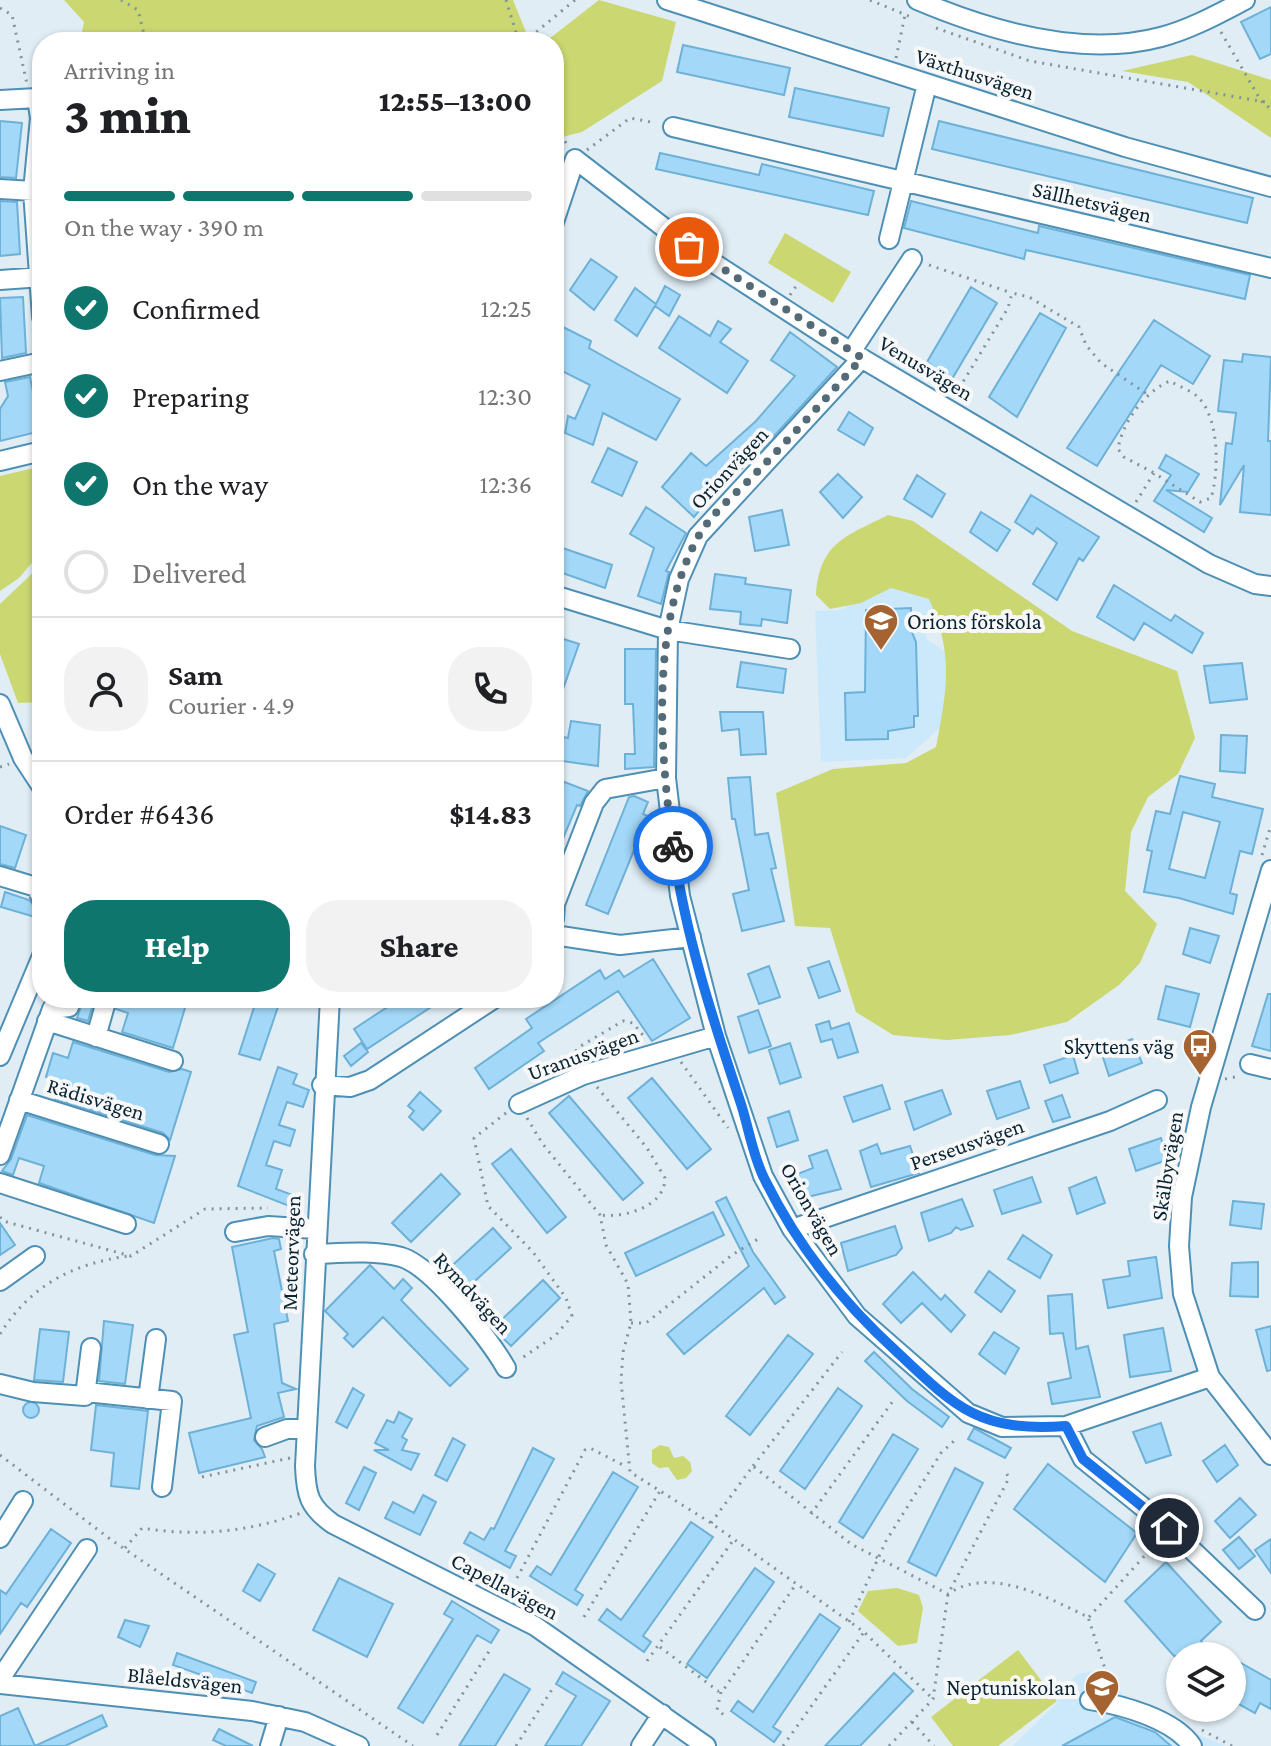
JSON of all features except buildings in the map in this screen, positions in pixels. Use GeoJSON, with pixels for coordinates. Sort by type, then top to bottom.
{"type":"FeatureCollection","features":[{"type":"Feature","properties":{"kind":"street","name":"Växthusvägen"},"geometry":{"type":"LineString","coordinates":[[667,0],[700,6],[893,73],[1125,147],[1271,187]]}},
{"type":"Feature","properties":{"kind":"street"},"geometry":{"type":"LineString","coordinates":[[917,0],[1001,29],[1080,43],[1146,40],[1182,30],[1245,0]]}},
{"type":"Feature","properties":{"kind":"street"},"geometry":{"type":"LineString","coordinates":[[889,239],[927,84]]}},
{"type":"Feature","properties":{"kind":"street"},"geometry":{"type":"LineString","coordinates":[[0,100],[32,98]]}},
{"type":"Feature","properties":{"kind":"street","name":"Sällhetsvägen"},"geometry":{"type":"LineString","coordinates":[[673,127],[1271,268]]}},
{"type":"Feature","properties":{"kind":"street"},"geometry":{"type":"LineString","coordinates":[[564,192],[575,159]]}},
{"type":"Feature","properties":{"kind":"street","name":"Venusvägen"},"geometry":{"type":"LineString","coordinates":[[575,159],[689,247],[857,355],[1209,564],[1255,584],[1271,586]]}},
{"type":"Feature","properties":{"kind":"street"},"geometry":{"type":"LineString","coordinates":[[0,189],[32,191]]}},
{"type":"Feature","properties":{"kind":"street","name":"Orionvägen"},"geometry":{"type":"LineString","coordinates":[[912,259],[857,355],[698,536],[679,579],[668,630],[666,778],[680,896],[716,1036],[763,1176],[792,1229],[857,1316],[968,1413],[1002,1427],[1066,1426],[1210,1377]]}},
{"type":"Feature","properties":{"kind":"street"},"geometry":{"type":"LineString","coordinates":[[0,280],[32,278]]}},
{"type":"Feature","properties":{"kind":"street"},"geometry":{"type":"LineString","coordinates":[[0,371],[32,364]]}},
{"type":"Feature","properties":{"kind":"street"},"geometry":{"type":"LineString","coordinates":[[0,461],[32,453]]}},
{"type":"Feature","properties":{"kind":"street"},"geometry":{"type":"LineString","coordinates":[[564,598],[668,630],[790,649]]}},
{"type":"Feature","properties":{"kind":"street"},"geometry":{"type":"LineString","coordinates":[[0,704],[32,772]]}},
{"type":"Feature","properties":{"kind":"street"},"geometry":{"type":"LineString","coordinates":[[564,881],[594,803],[605,789],[666,778]]}},
{"type":"Feature","properties":{"kind":"street","name":"Skälbyvägen"},"geometry":{"type":"LineString","coordinates":[[1265,867],[1201,1107],[1182,1197],[1179,1246],[1183,1294],[1210,1377],[1271,1455]]}},
{"type":"Feature","properties":{"kind":"street"},"geometry":{"type":"LineString","coordinates":[[0,876],[32,886]]}},
{"type":"Feature","properties":{"kind":"street"},"geometry":{"type":"LineString","coordinates":[[564,937],[620,945],[691,937]]}},
{"type":"Feature","properties":{"kind":"street"},"geometry":{"type":"LineString","coordinates":[[0,1056],[4,1036],[32,980]]}},
{"type":"Feature","properties":{"kind":"street"},"geometry":{"type":"LineString","coordinates":[[23,1001],[32,1006]]}},
{"type":"Feature","properties":{"kind":"street"},"geometry":{"type":"LineString","coordinates":[[36,1008],[96,1037],[173,1061]]}},
{"type":"Feature","properties":{"kind":"street"},"geometry":{"type":"LineString","coordinates":[[50,1015],[67,1008]]}},
{"type":"Feature","properties":{"kind":"street"},"geometry":{"type":"LineString","coordinates":[[96,1037],[104,1008]]}},
{"type":"Feature","properties":{"kind":"street","name":"Meteorvägen"},"geometry":{"type":"LineString","coordinates":[[313,1509],[306,1494],[305,1455],[322,1085],[329,1008]]}},
{"type":"Feature","properties":{"kind":"street"},"geometry":{"type":"LineString","coordinates":[[322,1085],[350,1087],[370,1080],[441,1037],[481,1008]]}},
{"type":"Feature","properties":{"kind":"street","name":"Rädisvägen"},"geometry":{"type":"LineString","coordinates":[[0,1155],[50,1015]]}},
{"type":"Feature","properties":{"kind":"street","name":"Uranusvägen"},"geometry":{"type":"LineString","coordinates":[[519,1104],[589,1073],[716,1036]]}},
{"type":"Feature","properties":{"kind":"street"},"geometry":{"type":"LineString","coordinates":[[1250,1064],[1271,1069]]}},
{"type":"Feature","properties":{"kind":"street","name":"Rädisvägen"},"geometry":{"type":"LineString","coordinates":[[19,1100],[159,1144]]}},
{"type":"Feature","properties":{"kind":"street","name":"Perseusvägen"},"geometry":{"type":"LineString","coordinates":[[792,1229],[1110,1121],[1157,1100]]}},
{"type":"Feature","properties":{"kind":"street"},"geometry":{"type":"LineString","coordinates":[[0,1183],[126,1224]]}},
{"type":"Feature","properties":{"kind":"street"},"geometry":{"type":"LineString","coordinates":[[235,1232],[268,1226],[316,1229]]}},
{"type":"Feature","properties":{"kind":"street","name":"Rymdvägen"},"geometry":{"type":"LineString","coordinates":[[314,1254],[377,1252],[404,1258],[423,1270],[444,1292],[495,1348],[506,1368]]}},
{"type":"Feature","properties":{"kind":"street"},"geometry":{"type":"LineString","coordinates":[[0,1281],[35,1256]]}},
{"type":"Feature","properties":{"kind":"street"},"geometry":{"type":"LineString","coordinates":[[148,1399],[156,1339]]}},
{"type":"Feature","properties":{"kind":"street"},"geometry":{"type":"LineString","coordinates":[[0,1384],[33,1392],[85,1396],[91,1348]]}},
{"type":"Feature","properties":{"kind":"street"},"geometry":{"type":"LineString","coordinates":[[86,1392],[172,1401],[162,1487]]}},
{"type":"Feature","properties":{"kind":"street"},"geometry":{"type":"LineString","coordinates":[[1066,1426],[1083,1459],[1169,1528],[1255,1610]]}},
{"type":"Feature","properties":{"kind":"street"},"geometry":{"type":"LineString","coordinates":[[265,1437],[287,1429],[306,1429]]}},
{"type":"Feature","properties":{"kind":"street"},"geometry":{"type":"LineString","coordinates":[[0,1538],[23,1501]]}},
{"type":"Feature","properties":{"kind":"street","name":"Capellavägen"},"geometry":{"type":"LineString","coordinates":[[313,1509],[333,1524],[535,1626],[706,1746]]}},
{"type":"Feature","properties":{"kind":"street","name":"Blåeldsvägen"},"geometry":{"type":"LineString","coordinates":[[87,1549],[0,1682],[279,1716],[305,1722],[359,1746]]}},
{"type":"Feature","properties":{"kind":"street"},"geometry":{"type":"LineString","coordinates":[[1090,1700],[1110,1704],[1196,1737]]}},
{"type":"Feature","properties":{"kind":"street"},"geometry":{"type":"LineString","coordinates":[[641,1746],[662,1714]]}},
{"type":"Feature","properties":{"kind":"street"},"geometry":{"type":"LineString","coordinates":[[270,1746],[279,1716]]}},
{"type":"Feature","properties":{"kind":"path"},"geometry":{"type":"LineString","coordinates":[[121,0],[138,10],[144,32]]}},
{"type":"Feature","properties":{"kind":"path"},"geometry":{"type":"LineString","coordinates":[[506,0],[517,32]]}},
{"type":"Feature","properties":{"kind":"path"},"geometry":{"type":"LineString","coordinates":[[534,32],[575,0]]}},
{"type":"Feature","properties":{"kind":"path"},"geometry":{"type":"LineString","coordinates":[[0,8],[12,15],[26,82],[32,91]]}},
{"type":"Feature","properties":{"kind":"path"},"geometry":{"type":"LineString","coordinates":[[893,73],[905,15]]}},
{"type":"Feature","properties":{"kind":"path"},"geometry":{"type":"LineString","coordinates":[[1212,17],[1261,101],[1271,109]]}},
{"type":"Feature","properties":{"kind":"path"},"geometry":{"type":"LineString","coordinates":[[564,139],[575,159],[630,118],[673,127]]}},
{"type":"Feature","properties":{"kind":"path"},"geometry":{"type":"LineString","coordinates":[[912,259],[1029,297],[1079,327],[1086,345],[1101,363],[1147,394]]}},
{"type":"Feature","properties":{"kind":"path"},"geometry":{"type":"LineString","coordinates":[[947,409],[1008,308],[1012,293]]}},
{"type":"Feature","properties":{"kind":"path"},"geometry":{"type":"LineString","coordinates":[[1170,381],[1199,397],[1216,445],[1216,477],[1211,498],[1200,502],[1154,473],[1124,457],[1118,449],[1120,437],[1147,394],[1170,381]]}},
{"type":"Feature","properties":{"kind":"path"},"geometry":{"type":"LineString","coordinates":[[1128,516],[1154,473]]}},
{"type":"Feature","properties":{"kind":"path"},"geometry":{"type":"LineString","coordinates":[[1265,867],[1271,825]]}},
{"type":"Feature","properties":{"kind":"path"},"geometry":{"type":"LineString","coordinates":[[567,1081],[565,1061],[579,1047],[623,1021],[633,1023],[653,1054]]}},
{"type":"Feature","properties":{"kind":"path"},"geometry":{"type":"LineString","coordinates":[[672,1049],[735,1138]]}},
{"type":"Feature","properties":{"kind":"path"},"geometry":{"type":"LineString","coordinates":[[589,1073],[600,1092],[647,1148],[665,1178],[661,1195],[652,1203],[621,1215],[600,1215],[606,1245],[628,1284],[631,1323],[623,1352],[621,1381],[630,1472],[711,1523],[864,1632],[933,1699]]}},
{"type":"Feature","properties":{"kind":"path","name":"Uranusvägen"},"geometry":{"type":"LineString","coordinates":[[519,1104],[542,1143],[600,1215]]}},
{"type":"Feature","properties":{"kind":"path","name":"Rymdvägen"},"geometry":{"type":"LineString","coordinates":[[506,1368],[556,1335],[572,1316],[566,1298],[533,1252],[488,1206],[484,1194],[474,1138],[519,1104]]}},
{"type":"Feature","properties":{"kind":"path"},"geometry":{"type":"LineString","coordinates":[[0,1334],[30,1298],[71,1268],[131,1256],[205,1209],[257,1206],[272,1209]]}},
{"type":"Feature","properties":{"kind":"path"},"geometry":{"type":"LineString","coordinates":[[0,1217],[3,1221],[131,1256]]}},
{"type":"Feature","properties":{"kind":"path"},"geometry":{"type":"LineString","coordinates":[[631,1323],[646,1323],[758,1239]]}},
{"type":"Feature","properties":{"kind":"path"},"geometry":{"type":"LineString","coordinates":[[711,1523],[774,1434],[842,1352]]}},
{"type":"Feature","properties":{"kind":"path"},"geometry":{"type":"LineString","coordinates":[[811,1514],[893,1401]]}},
{"type":"Feature","properties":{"kind":"path"},"geometry":{"type":"LineString","coordinates":[[849,1622],[877,1558],[941,1453],[955,1440]]}},
{"type":"Feature","properties":{"kind":"path"},"geometry":{"type":"LineString","coordinates":[[517,1578],[585,1450],[590,1448],[629,1468]]}},
{"type":"Feature","properties":{"kind":"path"},"geometry":{"type":"LineString","coordinates":[[0,1455],[125,1548],[413,1746]]}},
{"type":"Feature","properties":{"kind":"path"},"geometry":{"type":"LineString","coordinates":[[202,1477],[305,1455]]}},
{"type":"Feature","properties":{"kind":"path"},"geometry":{"type":"LineString","coordinates":[[753,1466],[811,1514],[877,1558],[948,1594]]}},
{"type":"Feature","properties":{"kind":"path"},"geometry":{"type":"LineString","coordinates":[[889,1746],[933,1699],[948,1594],[1009,1478],[1004,1469]]}},
{"type":"Feature","properties":{"kind":"path"},"geometry":{"type":"LineString","coordinates":[[584,1617],[660,1491]]}},
{"type":"Feature","properties":{"kind":"path"},"geometry":{"type":"LineString","coordinates":[[125,1548],[142,1528],[187,1535],[231,1531],[313,1509]]}},
{"type":"Feature","properties":{"kind":"path"},"geometry":{"type":"LineString","coordinates":[[1088,1617],[1169,1528]]}},
{"type":"Feature","properties":{"kind":"path"},"geometry":{"type":"LineString","coordinates":[[647,1661],[660,1647],[734,1539]]}},
{"type":"Feature","properties":{"kind":"path"},"geometry":{"type":"LineString","coordinates":[[948,1594],[964,1584],[995,1581],[1088,1617]]}},
{"type":"Feature","properties":{"kind":"path"},"geometry":{"type":"LineString","coordinates":[[724,1715],[717,1710],[716,1702],[721,1690],[796,1584]]}},
{"type":"Feature","properties":{"kind":"path"},"geometry":{"type":"LineString","coordinates":[[1088,1617],[1108,1678],[1118,1688]]}},
{"type":"Feature","properties":{"kind":"path"},"geometry":{"type":"LineString","coordinates":[[783,1746],[864,1632]]}},
{"type":"Feature","properties":{"kind":"path"},"geometry":{"type":"LineString","coordinates":[[660,1647],[721,1690]]}},
{"type":"Feature","properties":{"kind":"path"},"geometry":{"type":"LineString","coordinates":[[437,1735],[491,1648]]}},
{"type":"Feature","properties":{"kind":"path"},"geometry":{"type":"LineString","coordinates":[[516,1746],[553,1688]]}},
{"type":"Feature","properties":{"kind":"path"},"geometry":{"type":"LineString","coordinates":[[912,1721],[934,1746]]}},
{"type":"Feature","properties":{"kind":"path"},"geometry":{"type":"LineString","coordinates":[[1196,1737],[1232,1746]]}},
{"type":"Feature","properties":{"kind":"shaded area","name":"Orions förskola"},"geometry":{"type":"Polygon","coordinates":[[[902,559],[948,582],[925,625],[926,639],[964,664],[978,694],[906,758],[821,762],[815,611],[842,610],[902,559]]]}},
{"type":"Feature","properties":{"kind":"shaded area","name":"Neptuniskolan"},"geometry":{"type":"Polygon","coordinates":[[[1099,1670],[1110,1676],[1129,1705],[1225,1746],[1013,1746],[1057,1703],[1062,1690],[1077,1674],[1099,1670]]]}},
{"type":"Feature","properties":{"kind":"green space"},"geometry":{"type":"Polygon","coordinates":[[[64,0],[513,0],[526,32],[82,32],[84,22],[64,0]]]}},
{"type":"Feature","properties":{"kind":"green space"},"geometry":{"type":"Polygon","coordinates":[[[599,0],[676,22],[662,81],[582,132],[564,136],[564,32],[558,32],[599,0]]]}},
{"type":"Feature","properties":{"kind":"green space"},"geometry":{"type":"Polygon","coordinates":[[[1192,55],[1271,80],[1271,138],[1188,82],[1122,71],[1192,55]]]}},
{"type":"Feature","properties":{"kind":"green space"},"geometry":{"type":"Polygon","coordinates":[[[785,233],[851,272],[833,303],[768,263],[785,233]]]}},
{"type":"Feature","properties":{"kind":"green space"},"geometry":{"type":"Polygon","coordinates":[[[32,468],[32,563],[19,578],[0,591],[0,476],[32,468]]]}},
{"type":"Feature","properties":{"kind":"green space"},"geometry":{"type":"Polygon","coordinates":[[[888,515],[913,521],[1072,631],[1177,671],[1195,738],[1178,774],[1148,797],[1131,832],[1125,891],[1157,924],[1140,963],[1119,985],[1067,1022],[1010,1035],[947,1040],[893,1035],[856,1012],[830,928],[795,926],[776,793],[833,769],[906,763],[936,747],[946,672],[942,637],[929,599],[891,588],[861,603],[830,609],[816,595],[823,563],[837,543],[888,515]]]}},
{"type":"Feature","properties":{"kind":"green space"},"geometry":{"type":"Polygon","coordinates":[[[32,574],[32,702],[18,703],[0,654],[0,604],[32,574]]]}},
{"type":"Feature","properties":{"kind":"green space"},"geometry":{"type":"Polygon","coordinates":[[[660,1445],[669,1447],[674,1458],[683,1456],[690,1462],[692,1471],[686,1478],[677,1480],[668,1467],[659,1468],[652,1463],[652,1450],[660,1445]]]}},
{"type":"Feature","properties":{"kind":"green space"},"geometry":{"type":"Polygon","coordinates":[[[897,1588],[919,1595],[923,1608],[917,1643],[898,1646],[858,1611],[868,1591],[897,1588]]]}},
{"type":"Feature","properties":{"kind":"green space"},"geometry":{"type":"Polygon","coordinates":[[[1018,1650],[1057,1701],[998,1746],[953,1746],[931,1717],[1018,1650]]]}},
{"type":"Feature","properties":{"kind":"way so far"},"geometry":{"type":"LineString","coordinates":[[673,846],[666,778],[664,701],[668,630],[679,579],[698,536],[862,358],[689,247]]}},
{"type":"Feature","properties":{"kind":"place","name":"Orions förskola"},"geometry":{"type":"Point","coordinates":[881,652]}},
{"type":"Feature","properties":{"kind":"place","name":"Skyttens väg"},"geometry":{"type":"Point","coordinates":[1200,1077]}},
{"type":"Feature","properties":{"kind":"place","name":"Neptuniskolan"},"geometry":{"type":"Point","coordinates":[1102,1718]}},
{"type":"Feature","properties":{"kind":"route"},"geometry":{"type":"LineString","coordinates":[[673,846],[680,896],[716,1036],[763,1176],[792,1229],[826,1280],[857,1316],[968,1413],[1002,1427],[1066,1426],[1083,1459],[1169,1528]]}}]}
